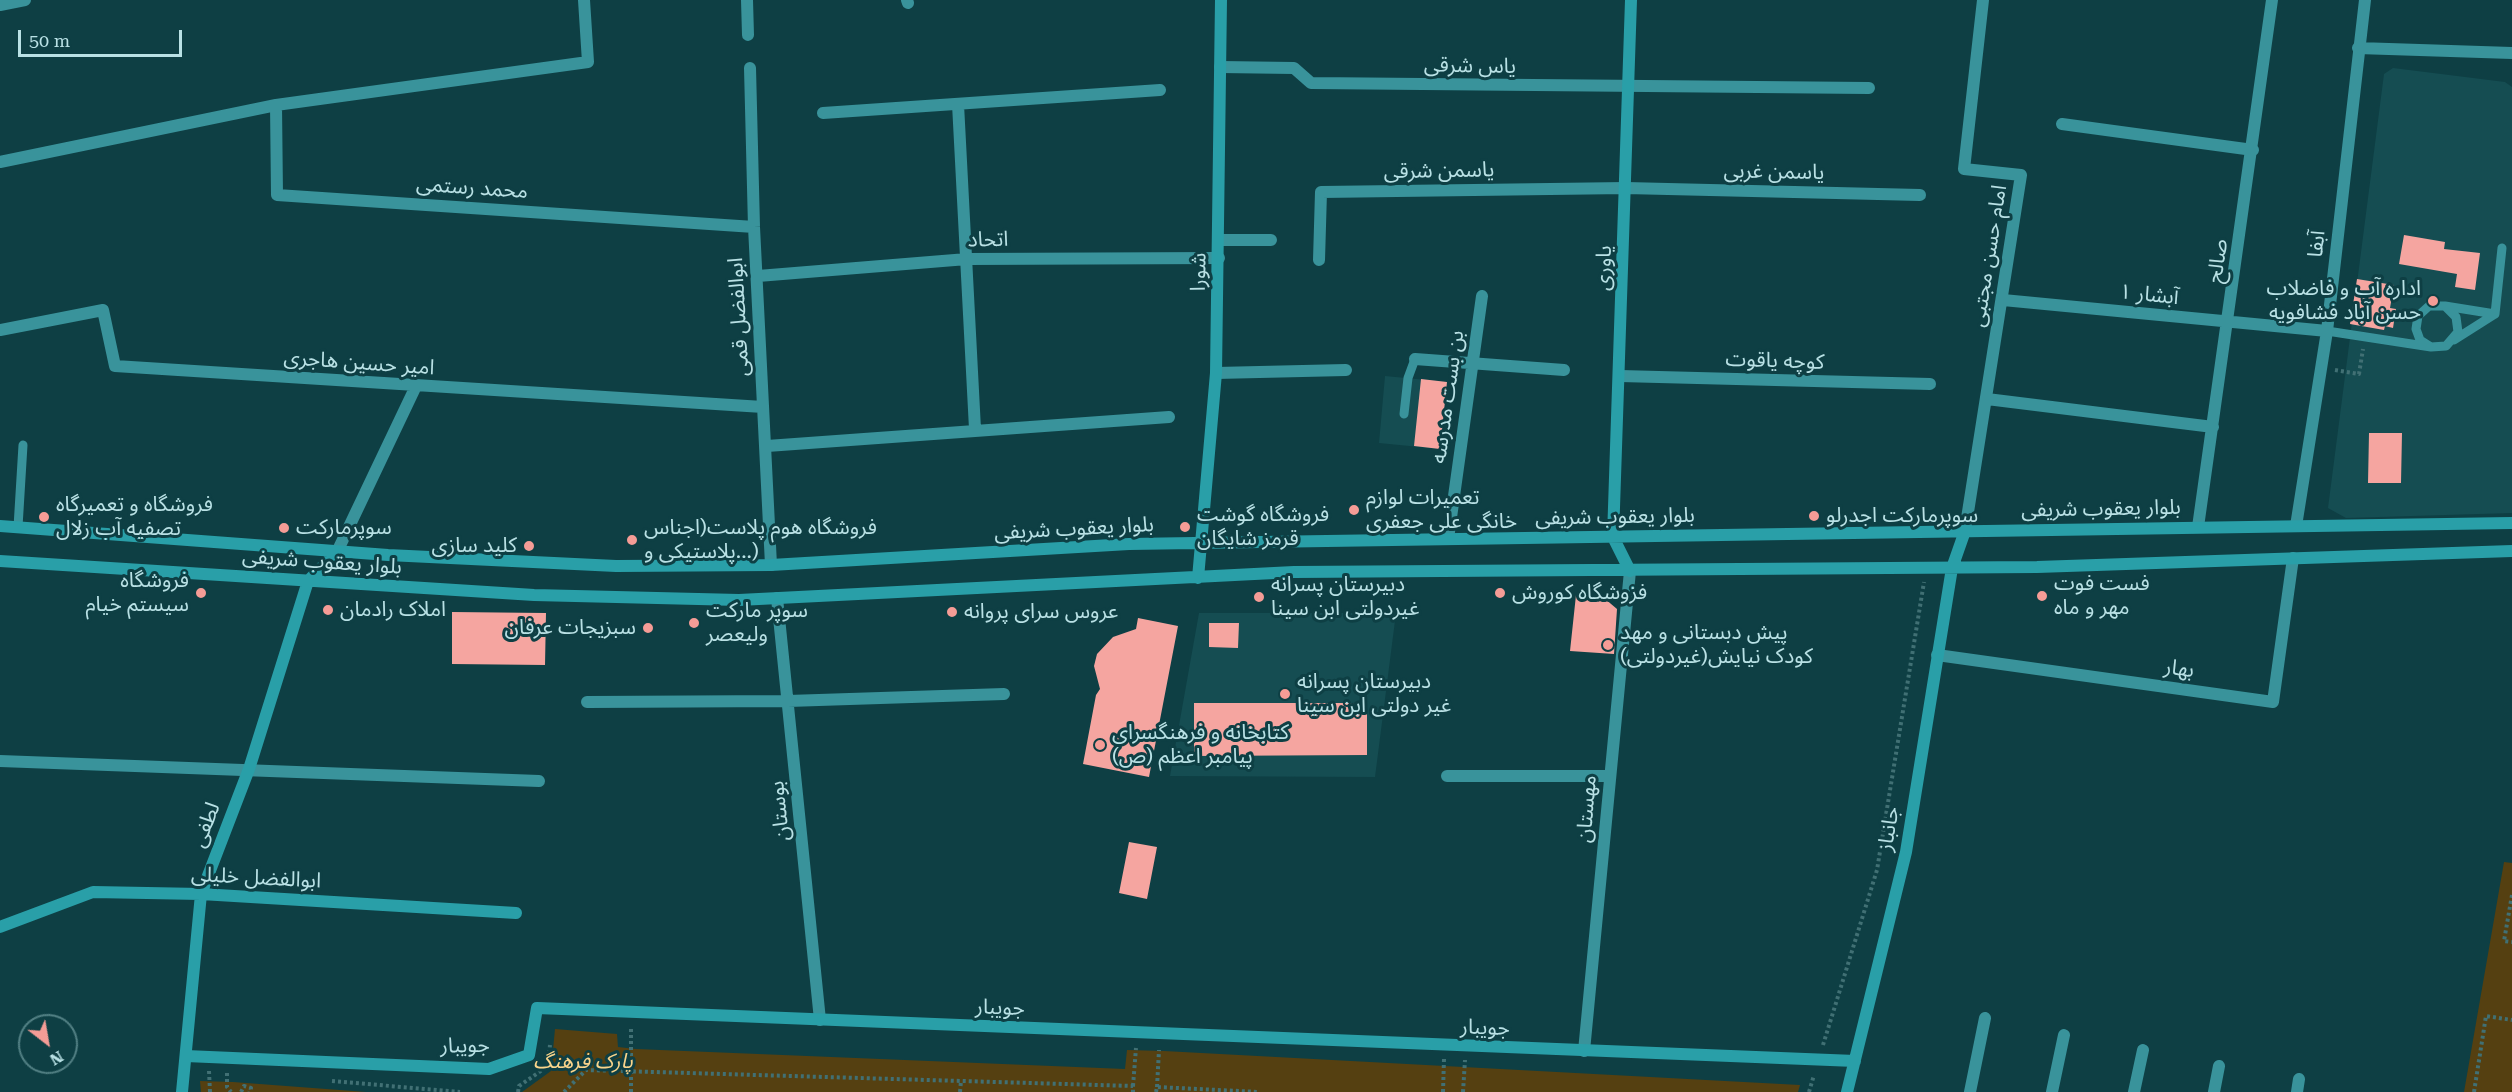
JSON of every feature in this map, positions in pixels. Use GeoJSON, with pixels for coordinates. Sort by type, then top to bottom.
{"type":"FeatureCollection","features":[{"type":"Feature","properties":{"kind":"main road","name":"شورا"},"geometry":{"type":"LineString","coordinates":[[1198,578],[1216,373],[1221,0]]}},
{"type":"Feature","properties":{"kind":"main road","name":"یاوری"},"geometry":{"type":"LineString","coordinates":[[1613,537],[1631,0]]}},
{"type":"Feature","properties":{"kind":"main road","name":"بلوار یعقوب شریفی"},"geometry":{"type":"LineString","coordinates":[[0,526],[336,552],[616,566],[771,565],[1117,545],[1201,543],[2512,523]]}},
{"type":"Feature","properties":{"kind":"main road","name":"جانباز"},"geometry":{"type":"LineString","coordinates":[[1846,1092],[1906,852],[1952,568],[1965,531]]}},
{"type":"Feature","properties":{"kind":"main road"},"geometry":{"type":"LineString","coordinates":[[1613,537],[1630,570]]}},
{"type":"Feature","properties":{"kind":"main road","name":"بلوار یعقوب شریفی"},"geometry":{"type":"LineString","coordinates":[[0,561],[534,595],[739,600],[1294,572],[1952,568],[2512,551]]}},
{"type":"Feature","properties":{"kind":"main road"},"geometry":{"type":"LineString","coordinates":[[308,581],[336,552]]}},
{"type":"Feature","properties":{"kind":"main road","name":"لطفی"},"geometry":{"type":"LineString","coordinates":[[182,1092],[201,894],[249,769],[308,581]]}},
{"type":"Feature","properties":{"kind":"main road","name":"ابوالفضل خلیلی"},"geometry":{"type":"LineString","coordinates":[[0,927],[93,892],[201,894],[516,913]]}},
{"type":"Feature","properties":{"kind":"main road","name":"جویبار"},"geometry":{"type":"LineString","coordinates":[[186,1056],[489,1069],[530,1055],[537,1008],[1855,1061]]}},
{"type":"Feature","properties":{"kind":"street"},"geometry":{"type":"LineString","coordinates":[[0,5],[25,0]]}},
{"type":"Feature","properties":{"kind":"street"},"geometry":{"type":"LineString","coordinates":[[0,162],[276,105],[588,62],[584,0]]}},
{"type":"Feature","properties":{"kind":"street"},"geometry":{"type":"LineString","coordinates":[[747,0],[748,35]]}},
{"type":"Feature","properties":{"kind":"street","name":"امام حسن مجتبی"},"geometry":{"type":"LineString","coordinates":[[1965,531],[2021,175],[1964,169],[1983,0]]}},
{"type":"Feature","properties":{"kind":"street","name":"صالح"},"geometry":{"type":"LineString","coordinates":[[2198,527],[2229,322],[2272,0]]}},
{"type":"Feature","properties":{"kind":"street","name":"آبفا"},"geometry":{"type":"LineString","coordinates":[[2296,526],[2327,331],[2365,0]]}},
{"type":"Feature","properties":{"kind":"street"},"geometry":{"type":"LineString","coordinates":[[2358,48],[2512,53]]}},
{"type":"Feature","properties":{"kind":"street","name":"یاس شرقی"},"geometry":{"type":"LineString","coordinates":[[1220,67],[1294,68],[1311,83],[1869,88]]}},
{"type":"Feature","properties":{"kind":"street","name":"ابوالفضل قمی"},"geometry":{"type":"LineString","coordinates":[[750,68],[754,227],[767,446],[771,565]]}},
{"type":"Feature","properties":{"kind":"street"},"geometry":{"type":"LineString","coordinates":[[823,113],[1160,90]]}},
{"type":"Feature","properties":{"kind":"street"},"geometry":{"type":"LineString","coordinates":[[958,104],[968,259],[975,429]]}},
{"type":"Feature","properties":{"kind":"street","name":"محمد رستمی"},"geometry":{"type":"LineString","coordinates":[[276,105],[277,195],[754,227]]}},
{"type":"Feature","properties":{"kind":"street"},"geometry":{"type":"LineString","coordinates":[[2062,124],[2253,150]]}},
{"type":"Feature","properties":{"kind":"street","name":"یاسمن غربی"},"geometry":{"type":"LineString","coordinates":[[1626,188],[1920,195]]}},
{"type":"Feature","properties":{"kind":"street","name":"یاسمن شرقی"},"geometry":{"type":"LineString","coordinates":[[1319,260],[1321,192],[1626,188]]}},
{"type":"Feature","properties":{"kind":"street"},"geometry":{"type":"LineString","coordinates":[[1219,240],[1271,240]]}},
{"type":"Feature","properties":{"kind":"street","name":"اتحاد"},"geometry":{"type":"LineString","coordinates":[[758,276],[968,259],[1219,258]]}},
{"type":"Feature","properties":{"kind":"street","name":"بن بست مدرسه"},"geometry":{"type":"LineString","coordinates":[[1448,540],[1482,296]]}},
{"type":"Feature","properties":{"kind":"street","name":"آبشار ۱"},"geometry":{"type":"LineString","coordinates":[[2003,300],[2327,331]]}},
{"type":"Feature","properties":{"kind":"street","name":"امیر حسین هاجری"},"geometry":{"type":"LineString","coordinates":[[0,330],[103,310],[115,366],[763,407]]}},
{"type":"Feature","properties":{"kind":"street"},"geometry":{"type":"LineString","coordinates":[[1415,359],[1564,370]]}},
{"type":"Feature","properties":{"kind":"street"},"geometry":{"type":"LineString","coordinates":[[1216,373],[1346,370]]}},
{"type":"Feature","properties":{"kind":"street","name":"کوچه یاقوت"},"geometry":{"type":"LineString","coordinates":[[1620,376],[1930,384]]}},
{"type":"Feature","properties":{"kind":"street"},"geometry":{"type":"LineString","coordinates":[[336,552],[416,386]]}},
{"type":"Feature","properties":{"kind":"street"},"geometry":{"type":"LineString","coordinates":[[1987,399],[2213,428]]}},
{"type":"Feature","properties":{"kind":"street"},"geometry":{"type":"LineString","coordinates":[[767,446],[975,429],[1169,417]]}},
{"type":"Feature","properties":{"kind":"street","name":"بهار"},"geometry":{"type":"LineString","coordinates":[[1937,655],[2273,702],[2293,558]]}},
{"type":"Feature","properties":{"kind":"street","name":"مهستان"},"geometry":{"type":"LineString","coordinates":[[1584,1051],[1630,570]]}},
{"type":"Feature","properties":{"kind":"street","name":"بوستان"},"geometry":{"type":"LineString","coordinates":[[777,598],[820,1020]]}},
{"type":"Feature","properties":{"kind":"street"},"geometry":{"type":"LineString","coordinates":[[587,702],[788,701],[1004,694]]}},
{"type":"Feature","properties":{"kind":"street"},"geometry":{"type":"LineString","coordinates":[[0,761],[539,781]]}},
{"type":"Feature","properties":{"kind":"street"},"geometry":{"type":"LineString","coordinates":[[1447,776],[1610,776]]}},
{"type":"Feature","properties":{"kind":"street"},"geometry":{"type":"LineString","coordinates":[[1970,1092],[1985,1018]]}},
{"type":"Feature","properties":{"kind":"street"},"geometry":{"type":"LineString","coordinates":[[2052,1092],[2064,1035]]}},
{"type":"Feature","properties":{"kind":"street"},"geometry":{"type":"LineString","coordinates":[[2134,1092],[2143,1050]]}},
{"type":"Feature","properties":{"kind":"street"},"geometry":{"type":"LineString","coordinates":[[2214,1092],[2219,1066]]}},
{"type":"Feature","properties":{"kind":"lane"},"geometry":{"type":"LineString","coordinates":[[2495,314],[2502,248]]}},
{"type":"Feature","properties":{"kind":"lane"},"geometry":{"type":"LineString","coordinates":[[2407,343],[2416,329],[2418,316],[2429,306],[2445,306],[2495,314]]}},
{"type":"Feature","properties":{"kind":"lane"},"geometry":{"type":"LineString","coordinates":[[2445,306],[2456,317],[2458,332],[2446,346]]}},
{"type":"Feature","properties":{"kind":"lane"},"geometry":{"type":"LineString","coordinates":[[2327,331],[2431,347],[2446,346],[2495,314]]}},
{"type":"Feature","properties":{"kind":"lane"},"geometry":{"type":"LineString","coordinates":[[2416,329],[2420,340],[2431,347]]}},
{"type":"Feature","properties":{"kind":"lane"},"geometry":{"type":"LineString","coordinates":[[1404,414],[1408,378],[1415,359]]}},
{"type":"Feature","properties":{"kind":"lane"},"geometry":{"type":"LineString","coordinates":[[18,527],[23,445]]}},
{"type":"Feature","properties":{"kind":"path"},"geometry":{"type":"LineString","coordinates":[[2350,372],[2359,374],[2360,368]]}},
{"type":"Feature","properties":{"kind":"path"},"geometry":{"type":"LineString","coordinates":[[1809,1092],[1877,870],[1926,568]]}},
{"type":"Feature","properties":{"kind":"path"},"geometry":{"type":"LineString","coordinates":[[2512,895],[2504,941],[2512,942]]}},
{"type":"Feature","properties":{"kind":"path"},"geometry":{"type":"LineString","coordinates":[[2474,1092],[2486,1016],[2512,1020]]}},
{"type":"Feature","properties":{"kind":"path"},"geometry":{"type":"LineString","coordinates":[[620,1026],[631,1027],[631,1092]]}},
{"type":"Feature","properties":{"kind":"path"},"geometry":{"type":"LineString","coordinates":[[1133,1092],[1136,1041]]}},
{"type":"Feature","properties":{"kind":"path"},"geometry":{"type":"LineString","coordinates":[[518,1092],[519,1086],[548,1066],[550,1043]]}},
{"type":"Feature","properties":{"kind":"path"},"geometry":{"type":"LineString","coordinates":[[1160,1043],[1157,1089],[1260,1092]]}},
{"type":"Feature","properties":{"kind":"path"},"geometry":{"type":"LineString","coordinates":[[1443,1092],[1444,1058]]}},
{"type":"Feature","properties":{"kind":"path"},"geometry":{"type":"LineString","coordinates":[[1463,1092],[1465,1059]]}},
{"type":"Feature","properties":{"kind":"path"},"geometry":{"type":"LineString","coordinates":[[564,1092],[586,1070],[1133,1086]]}},
{"type":"Feature","properties":{"kind":"path"},"geometry":{"type":"LineString","coordinates":[[208,1071],[210,1092]]}},
{"type":"Feature","properties":{"kind":"path"},"geometry":{"type":"LineString","coordinates":[[228,1072],[227,1087],[231,1092]]}},
{"type":"Feature","properties":{"kind":"path"},"geometry":{"type":"LineString","coordinates":[[960,1092],[961,1081]]}},
{"type":"Feature","properties":{"kind":"path"},"geometry":{"type":"LineString","coordinates":[[241,1092],[244,1086],[251,1088],[249,1092]]}},
{"type":"Feature","properties":{"kind":"shaded area","name":"اداره آب و فاضلاب حسن آباد فشافویه"},"geometry":{"type":"Polygon","coordinates":[[[2393,68],[2505,82],[2512,87],[2512,513],[2346,518],[2328,508],[2384,74],[2393,68]]]}},
{"type":"Feature","properties":{"kind":"shaded area"},"geometry":{"type":"Polygon","coordinates":[[[1385,376],[1447,382],[1440,449],[1379,443],[1385,376]]]}},
{"type":"Feature","properties":{"kind":"shaded area","name":"دبیرستان پسرانه غیر دولتی ابن سینا"},"geometry":{"type":"Polygon","coordinates":[[[1199,613],[1396,613],[1375,777],[1170,776],[1199,613]]]}},
{"type":"Feature","properties":{"kind":"green space"},"geometry":{"type":"Polygon","coordinates":[[[2504,862],[2512,863],[2512,1092],[2464,1092],[2504,862]]]}},
{"type":"Feature","properties":{"kind":"green space","name":"پارک فرهنگ"},"geometry":{"type":"Polygon","coordinates":[[[555,1029],[617,1034],[618,1047],[636,1049],[1125,1069],[1127,1050],[1164,1051],[1800,1085],[1798,1092],[522,1092],[551,1071],[555,1029]]]}},
{"type":"Feature","properties":{"kind":"green space"},"geometry":{"type":"Polygon","coordinates":[[[200,1081],[233,1082],[366,1092],[201,1092],[200,1081]]]}},
{"type":"Feature","properties":{"kind":"building"},"geometry":{"type":"Polygon","coordinates":[[[2404,235],[2445,242],[2444,249],[2480,253],[2475,290],[2455,287],[2457,274],[2399,264],[2404,235]]]}},
{"type":"Feature","properties":{"kind":"building"},"geometry":{"type":"Polygon","coordinates":[[[2357,279],[2394,285],[2390,308],[2396,309],[2393,328],[2385,326],[2384,330],[2350,324],[2357,279]]]}},
{"type":"Feature","properties":{"kind":"building"},"geometry":{"type":"Polygon","coordinates":[[[1421,379],[1447,382],[1440,449],[1414,446],[1421,379]]]}},
{"type":"Feature","properties":{"kind":"building"},"geometry":{"type":"Polygon","coordinates":[[[2369,433],[2402,433],[2401,483],[2368,483],[2369,433]]]}},
{"type":"Feature","properties":{"kind":"building"},"geometry":{"type":"Polygon","coordinates":[[[1576,595],[1604,598],[1617,609],[1614,654],[1570,651],[1576,595]]]}},
{"type":"Feature","properties":{"kind":"building"},"geometry":{"type":"Polygon","coordinates":[[[452,612],[546,613],[545,665],[452,664],[452,612]]]}},
{"type":"Feature","properties":{"kind":"building"},"geometry":{"type":"Polygon","coordinates":[[[1138,618],[1178,626],[1149,777],[1083,764],[1096,695],[1100,689],[1094,666],[1097,654],[1113,637],[1136,629],[1138,618]]]}},
{"type":"Feature","properties":{"kind":"building"},"geometry":{"type":"Polygon","coordinates":[[[1209,623],[1239,623],[1238,648],[1209,647],[1209,623]]]}},
{"type":"Feature","properties":{"kind":"building","name":"دبیرستان پسرانه غیر دولتی ابن سینا"},"geometry":{"type":"Polygon","coordinates":[[[1194,703],[1367,703],[1367,755],[1194,756],[1194,703]]]}},
{"type":"Feature","properties":{"kind":"building"},"geometry":{"type":"Polygon","coordinates":[[[1129,842],[1157,847],[1147,899],[1119,893],[1129,842]]]}},
{"type":"Feature","properties":{"kind":"place","name":"اداره آب و فاضلاب حسن آباد فشافویه"},"geometry":{"type":"Point","coordinates":[2433,301]}},
{"type":"Feature","properties":{"kind":"place","name":"تعمیرات لوازم خانگی علی جعفری"},"geometry":{"type":"Point","coordinates":[1354,510]}},
{"type":"Feature","properties":{"kind":"place","name":"سوپرمارکت اجدرلو"},"geometry":{"type":"Point","coordinates":[1814,516]}},
{"type":"Feature","properties":{"kind":"place","name":"فروشگاه و تعمیرگاه تصفیه آب زلال"},"geometry":{"type":"Point","coordinates":[44,517]}},
{"type":"Feature","properties":{"kind":"place","name":"فروشگاه گوشت قرمز شایگان"},"geometry":{"type":"Point","coordinates":[1185,527]}},
{"type":"Feature","properties":{"kind":"place","name":"سوپرمارکت"},"geometry":{"type":"Point","coordinates":[284,528]}},
{"type":"Feature","properties":{"kind":"place","name":"فروشگاه هوم پلاست(اجناس پلاستیکی و...)"},"geometry":{"type":"Point","coordinates":[632,540]}},
{"type":"Feature","properties":{"kind":"place","name":"کلید سازی"},"geometry":{"type":"Point","coordinates":[529,546]}},
{"type":"Feature","properties":{"kind":"place","name":"فروشگاه سیستم خیام"},"geometry":{"type":"Point","coordinates":[201,593]}},
{"type":"Feature","properties":{"kind":"place","name":"فزوشگاه کوروش"},"geometry":{"type":"Point","coordinates":[1500,593]}},
{"type":"Feature","properties":{"kind":"place","name":"فست فوت مهر و ماه"},"geometry":{"type":"Point","coordinates":[2042,596]}},
{"type":"Feature","properties":{"kind":"place","name":"دبیرستان پسرانه غیردولتی ابن سینا"},"geometry":{"type":"Point","coordinates":[1259,597]}},
{"type":"Feature","properties":{"kind":"place","name":"املاک رادمان"},"geometry":{"type":"Point","coordinates":[328,610]}},
{"type":"Feature","properties":{"kind":"place","name":"عروس سرای پروانه"},"geometry":{"type":"Point","coordinates":[952,612]}},
{"type":"Feature","properties":{"kind":"place","name":"سوپر مارکت ولیعصر"},"geometry":{"type":"Point","coordinates":[694,623]}},
{"type":"Feature","properties":{"kind":"place","name":"سبزیجات عرفان"},"geometry":{"type":"Point","coordinates":[648,628]}},
{"type":"Feature","properties":{"kind":"place","name":"پیش دبستانی و مهد کودک نیایش(غیردولتی)"},"geometry":{"type":"Point","coordinates":[1608,645]}},
{"type":"Feature","properties":{"kind":"place","name":"دبیرستان پسرانه غیر دولتی ابن سینا"},"geometry":{"type":"Point","coordinates":[1285,694]}},
{"type":"Feature","properties":{"kind":"place","name":"کتابخانه و فرهنگسرای پیامبر اعظم (ص)"},"geometry":{"type":"Point","coordinates":[1100,745]}}]}
